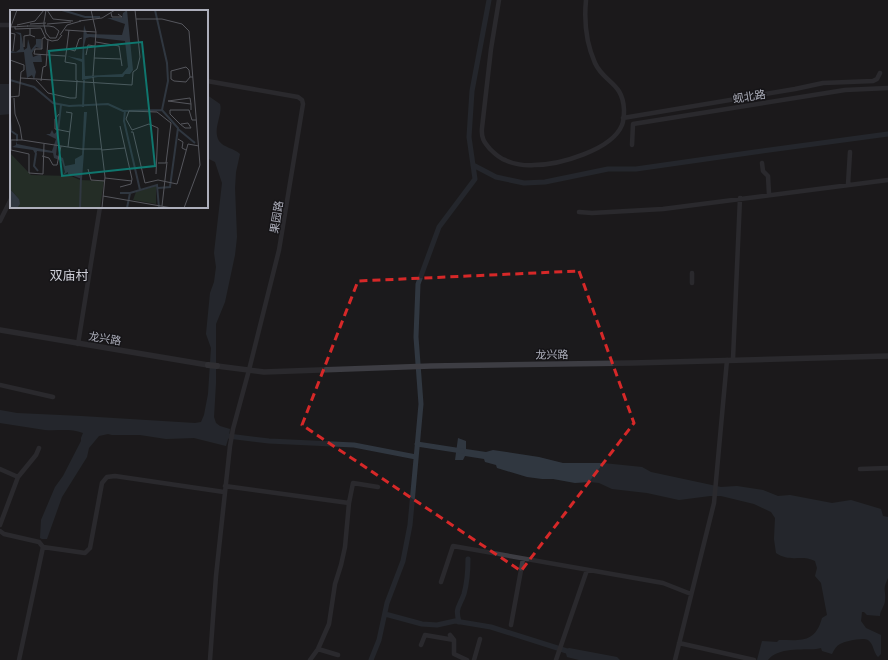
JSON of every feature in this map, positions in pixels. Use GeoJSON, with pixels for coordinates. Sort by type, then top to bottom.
{"type":"FeatureCollection","features":[{"type":"Feature","properties":{"kind":"main road"},"geometry":{"type":"LineString","coordinates":[[208,365],[217,366]]}},
{"type":"Feature","properties":{"kind":"street"},"geometry":{"type":"LineString","coordinates":[[499,0],[491,50],[482,134],[484,143],[503,159],[533,166],[580,156],[598,148],[610,139],[622,125],[624,118],[624,104],[622,95],[618,88],[601,72],[595,64],[591,53],[586,31],[586,0]]}},
{"type":"Feature","properties":{"kind":"street"},"geometry":{"type":"LineString","coordinates":[[624,118],[795,89],[816,84],[850,81],[873,81],[877,80],[880,73]]}},
{"type":"Feature","properties":{"kind":"street","name":"果园路"},"geometry":{"type":"LineString","coordinates":[[208,82],[298,97],[302,100],[303,104],[282,235],[230,446],[224,489],[210,660]]}},
{"type":"Feature","properties":{"kind":"street","name":"蚬北路"},"geometry":{"type":"LineString","coordinates":[[632,144],[633,124],[845,90],[888,88]]}},
{"type":"Feature","properties":{"kind":"street"},"geometry":{"type":"LineString","coordinates":[[848,185],[850,152]]}},
{"type":"Feature","properties":{"kind":"street"},"geometry":{"type":"LineString","coordinates":[[762,163],[763,171],[768,176],[769,194]]}},
{"type":"Feature","properties":{"kind":"street"},"geometry":{"type":"LineString","coordinates":[[579,212],[592,213],[663,209],[769,194],[888,180]]}},
{"type":"Feature","properties":{"kind":"street"},"geometry":{"type":"LineString","coordinates":[[675,660],[714,501],[730,360],[740,198]]}},
{"type":"Feature","properties":{"kind":"street"},"geometry":{"type":"LineString","coordinates":[[0,221],[10,201]]}},
{"type":"Feature","properties":{"kind":"street"},"geometry":{"type":"LineString","coordinates":[[78,344],[100,208]]}},
{"type":"Feature","properties":{"kind":"street"},"geometry":{"type":"LineString","coordinates":[[692,273],[692,283]]}},
{"type":"Feature","properties":{"kind":"street","name":"龙兴路"},"geometry":{"type":"LineString","coordinates":[[0,330],[208,365]]}},
{"type":"Feature","properties":{"kind":"street","name":"龙兴路"},"geometry":{"type":"LineString","coordinates":[[217,366],[264,372],[431,366],[632,363],[888,356]]}},
{"type":"Feature","properties":{"kind":"street"},"geometry":{"type":"LineString","coordinates":[[0,386],[53,398]]}},
{"type":"Feature","properties":{"kind":"street"},"geometry":{"type":"LineString","coordinates":[[0,525],[18,477],[36,455],[39,448]]}},
{"type":"Feature","properties":{"kind":"street"},"geometry":{"type":"LineString","coordinates":[[860,469],[888,468]]}},
{"type":"Feature","properties":{"kind":"street"},"geometry":{"type":"LineString","coordinates":[[0,469],[18,477]]}},
{"type":"Feature","properties":{"kind":"street"},"geometry":{"type":"LineString","coordinates":[[42,547],[85,553],[90,548],[102,483],[107,477],[115,476],[349,503]]}},
{"type":"Feature","properties":{"kind":"street"},"geometry":{"type":"LineString","coordinates":[[310,660],[318,649],[329,624],[335,584],[345,547],[349,503],[353,483],[378,487]]}},
{"type":"Feature","properties":{"kind":"street"},"geometry":{"type":"LineString","coordinates":[[0,531],[4,534],[39,542],[42,547],[19,660]]}},
{"type":"Feature","properties":{"kind":"street"},"geometry":{"type":"LineString","coordinates":[[441,582],[453,546],[663,583],[691,594]]}},
{"type":"Feature","properties":{"kind":"street"},"geometry":{"type":"LineString","coordinates":[[511,625],[523,559]]}},
{"type":"Feature","properties":{"kind":"street"},"geometry":{"type":"LineString","coordinates":[[556,659],[587,570]]}},
{"type":"Feature","properties":{"kind":"street"},"geometry":{"type":"LineString","coordinates":[[421,644],[425,635],[454,640]]}},
{"type":"Feature","properties":{"kind":"street"},"geometry":{"type":"LineString","coordinates":[[450,635],[454,640],[454,654],[467,660]]}},
{"type":"Feature","properties":{"kind":"street"},"geometry":{"type":"LineString","coordinates":[[474,660],[480,639]]}},
{"type":"Feature","properties":{"kind":"street"},"geometry":{"type":"LineString","coordinates":[[679,643],[752,660]]}},
{"type":"Feature","properties":{"kind":"street"},"geometry":{"type":"LineString","coordinates":[[318,649],[338,655]]}},
{"type":"Feature","properties":{"kind":"highlighted area"},"geometry":{"type":"Polygon","coordinates":[[[579,271],[634,423],[521,571],[302,425],[358,281],[579,271]]]}},
{"type":"Feature","properties":{"kind":"shaded area"},"geometry":{"type":"Polygon","coordinates":[[[0,84],[10,84],[10,114],[0,115],[0,84]]]}},
{"type":"Feature","properties":{"kind":"shaded area"},"geometry":{"type":"Polygon","coordinates":[[[208,96],[220,104],[221,108],[217,127],[217,136],[219,141],[240,154],[236,172],[235,188],[237,237],[235,255],[225,302],[216,324],[216,383],[214,417],[216,423],[220,426],[230,429],[226,446],[194,438],[166,439],[140,435],[108,434],[99,436],[89,448],[87,457],[62,497],[47,539],[42,539],[40,538],[41,520],[55,487],[63,476],[81,441],[83,433],[69,430],[45,430],[0,423],[0,410],[17,413],[195,423],[201,422],[204,415],[208,394],[211,348],[206,334],[210,293],[214,282],[216,267],[214,253],[222,183],[215,162],[208,158],[208,96]]]}},
{"type":"Feature","properties":{"kind":"shaded area"},"geometry":{"type":"Polygon","coordinates":[[[458,438],[466,441],[466,449],[486,452],[493,450],[539,457],[563,463],[603,463],[642,467],[651,472],[721,487],[737,486],[763,490],[778,496],[790,495],[832,503],[851,500],[881,509],[883,516],[888,517],[888,578],[885,588],[885,602],[880,616],[867,615],[862,612],[861,621],[866,628],[881,635],[881,654],[878,657],[868,640],[858,639],[840,644],[836,647],[832,654],[822,651],[821,648],[790,650],[778,653],[768,660],[757,660],[762,641],[777,642],[779,640],[806,639],[815,632],[822,618],[827,615],[821,583],[815,576],[817,568],[815,561],[805,558],[781,556],[776,553],[774,539],[775,518],[771,512],[754,504],[721,496],[679,500],[647,493],[612,489],[599,483],[575,483],[553,479],[527,477],[497,468],[496,465],[485,462],[484,459],[465,456],[463,460],[455,460],[458,438]]]}},
{"type":"Feature","properties":{"kind":"shaded area"},"geometry":{"type":"Polygon","coordinates":[[[569,648],[617,657],[620,660],[579,660],[567,657],[565,650],[569,648]]]}},
{"type":"Feature","properties":{"kind":"waterway"},"geometry":{"type":"LineString","coordinates":[[371,660],[379,640],[387,603],[403,561],[410,525],[421,404],[416,337],[418,284],[439,227],[475,179],[469,137],[472,91],[489,0]]}},
{"type":"Feature","properties":{"kind":"waterway"},"geometry":{"type":"LineString","coordinates":[[473,165],[496,177],[524,183],[545,182],[608,169],[636,169],[888,134]]}},
{"type":"Feature","properties":{"kind":"waterway"},"geometry":{"type":"LineString","coordinates":[[228,436],[269,441],[354,445],[416,457]]}},
{"type":"Feature","properties":{"kind":"waterway"},"geometry":{"type":"LineString","coordinates":[[417,444],[462,451]]}},
{"type":"Feature","properties":{"kind":"waterway"},"geometry":{"type":"LineString","coordinates":[[459,622],[458,608],[465,590],[468,559]]}},
{"type":"Feature","properties":{"kind":"waterway"},"geometry":{"type":"LineString","coordinates":[[385,614],[422,624],[437,625],[455,621],[491,627],[570,652]]}},
{"type":"Feature","properties":{"kind":"district","name":"双庙村"},"geometry":{"type":"Point","coordinates":[69,275]}}]}
